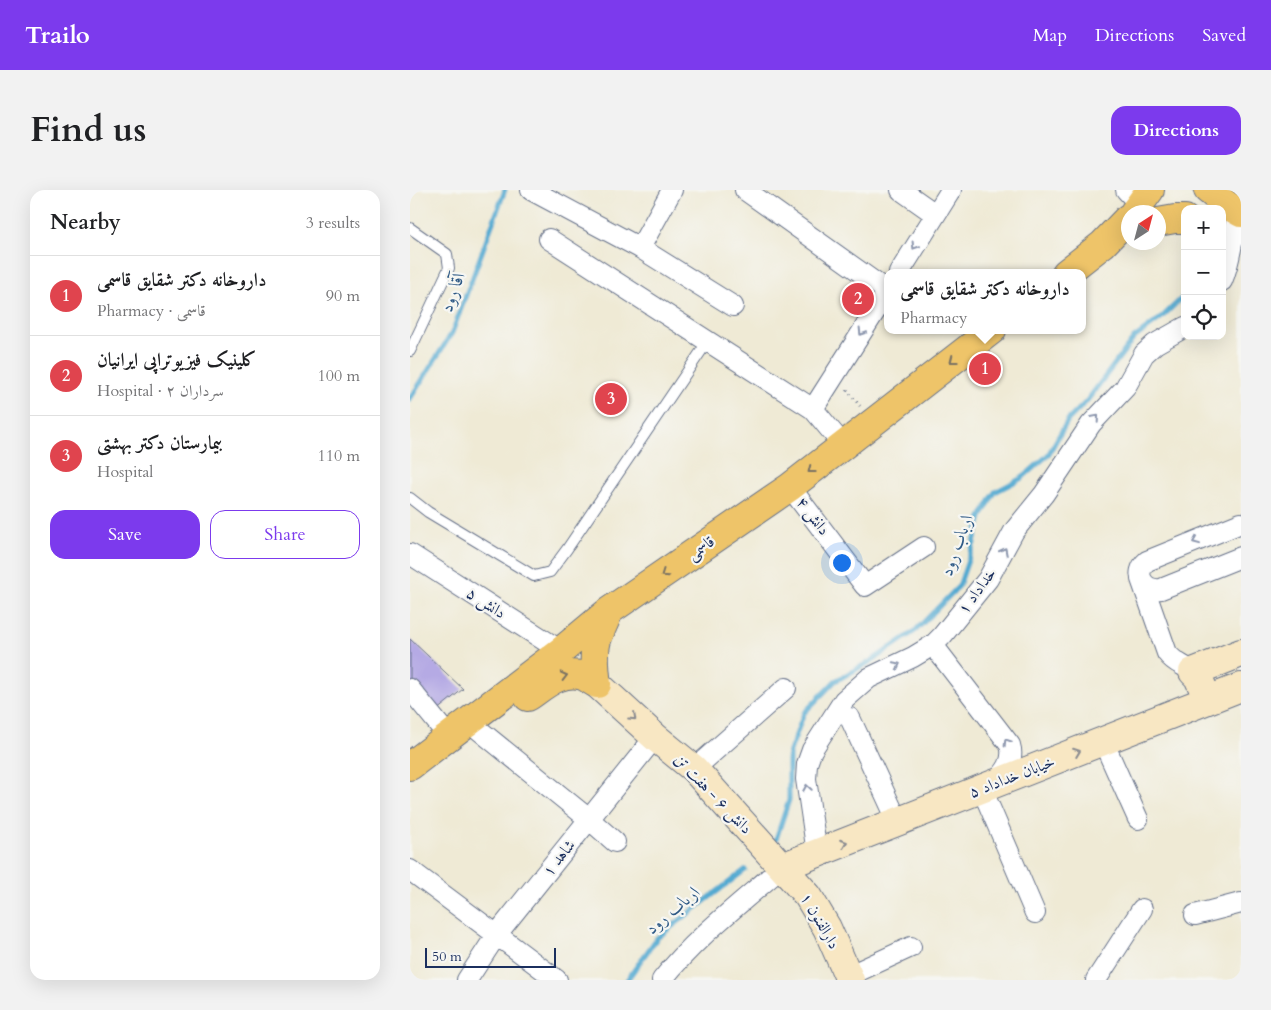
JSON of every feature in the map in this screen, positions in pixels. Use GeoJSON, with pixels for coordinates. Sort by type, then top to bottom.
{"type":"FeatureCollection","features":[{"type":"Feature","properties":{"kind":"main road"},"geometry":{"type":"LineString","coordinates":[[1208,190],[1227,206],[1234,218]]}},
{"type":"Feature","properties":{"kind":"main road"},"geometry":{"type":"LineString","coordinates":[[1166,215],[1181,219]]}},
{"type":"Feature","properties":{"kind":"main road"},"geometry":{"type":"LineString","coordinates":[[1071,269],[1104,244],[1121,226]]}},
{"type":"Feature","properties":{"kind":"main road"},"geometry":{"type":"LineString","coordinates":[[1104,244],[1121,237]]}},
{"type":"Feature","properties":{"kind":"main road","name":"قاسمی"},"geometry":{"type":"LineString","coordinates":[[410,766],[561,651],[609,611],[790,486],[987,334]]}},
{"type":"Feature","properties":{"kind":"main road"},"geometry":{"type":"LineString","coordinates":[[597,684],[595,665],[597,640],[609,611]]}},
{"type":"Feature","properties":{"kind":"main road"},"geometry":{"type":"LineString","coordinates":[[1208,700],[1198,677],[1193,672],[1241,653]]}},
{"type":"Feature","properties":{"kind":"main road"},"geometry":{"type":"LineString","coordinates":[[410,784],[479,730],[558,677],[570,674],[583,676],[597,684]]}},
{"type":"Feature","properties":{"kind":"main road","name":"دانش ۶ - هفت تن"},"geometry":{"type":"LineString","coordinates":[[597,684],[655,738],[694,769],[782,867]]}},
{"type":"Feature","properties":{"kind":"main road","name":"خیابان خداداد ۵"},"geometry":{"type":"LineString","coordinates":[[782,867],[1241,687]]}},
{"type":"Feature","properties":{"kind":"main road","name":"دارالفنون ۱"},"geometry":{"type":"LineString","coordinates":[[782,867],[808,896],[827,928],[848,979]]}},
{"type":"Feature","properties":{"kind":"street"},"geometry":{"type":"LineString","coordinates":[[531,190],[640,248],[733,306]]}},
{"type":"Feature","properties":{"kind":"street"},"geometry":{"type":"LineString","coordinates":[[640,248],[672,190]]}},
{"type":"Feature","properties":{"kind":"street"},"geometry":{"type":"LineString","coordinates":[[745,190],[884,289]]}},
{"type":"Feature","properties":{"kind":"street"},"geometry":{"type":"LineString","coordinates":[[901,190],[936,214]]}},
{"type":"Feature","properties":{"kind":"street"},"geometry":{"type":"LineString","coordinates":[[902,269],[951,190]]}},
{"type":"Feature","properties":{"kind":"street"},"geometry":{"type":"LineString","coordinates":[[1226,270],[1230,259],[1234,218]]}},
{"type":"Feature","properties":{"kind":"street"},"geometry":{"type":"LineString","coordinates":[[549,239],[813,409],[843,445]]}},
{"type":"Feature","properties":{"kind":"street"},"geometry":{"type":"LineString","coordinates":[[813,409],[884,296]]}},
{"type":"Feature","properties":{"kind":"street","name":"خداداد ۱"},"geometry":{"type":"LineString","coordinates":[[817,854],[806,780],[807,764],[812,750],[844,700],[869,678],[913,657],[933,645],[942,636],[988,579],[1019,524],[1038,502],[1090,424],[1125,388],[1144,354],[1155,344],[1181,329]]}},
{"type":"Feature","properties":{"kind":"street","name":"دانش ۴"},"geometry":{"type":"LineString","coordinates":[[790,486],[865,586],[924,547]]}},
{"type":"Feature","properties":{"kind":"street"},"geometry":{"type":"LineString","coordinates":[[1193,672],[1176,663],[1167,652],[1141,578],[1141,568],[1147,561],[1241,523]]}},
{"type":"Feature","properties":{"kind":"street","name":"دانش ۵"},"geometry":{"type":"LineString","coordinates":[[410,554],[561,651]]}},
{"type":"Feature","properties":{"kind":"street"},"geometry":{"type":"LineString","coordinates":[[1141,578],[1143,583],[1151,589],[1161,589],[1241,557]]}},
{"type":"Feature","properties":{"kind":"street"},"geometry":{"type":"LineString","coordinates":[[933,645],[1010,745],[1012,751],[1009,765],[1005,772],[988,786],[1035,913]]}},
{"type":"Feature","properties":{"kind":"street"},"geometry":{"type":"LineString","coordinates":[[694,769],[786,688]]}},
{"type":"Feature","properties":{"kind":"street"},"geometry":{"type":"LineString","coordinates":[[410,690],[449,737]]}},
{"type":"Feature","properties":{"kind":"street"},"geometry":{"type":"LineString","coordinates":[[850,718],[898,822]]}},
{"type":"Feature","properties":{"kind":"street"},"geometry":{"type":"LineString","coordinates":[[479,730],[615,842]]}},
{"type":"Feature","properties":{"kind":"street","name":"شاهد ۱"},"geometry":{"type":"LineString","coordinates":[[467,980],[497,934],[655,738]]}},
{"type":"Feature","properties":{"kind":"street"},"geometry":{"type":"LineString","coordinates":[[1103,741],[1138,819]]}},
{"type":"Feature","properties":{"kind":"street"},"geometry":{"type":"LineString","coordinates":[[662,980],[676,963],[725,916],[782,867]]}},
{"type":"Feature","properties":{"kind":"street"},"geometry":{"type":"LineString","coordinates":[[410,870],[557,980]]}},
{"type":"Feature","properties":{"kind":"street"},"geometry":{"type":"LineString","coordinates":[[1195,915],[1241,903]]}},
{"type":"Feature","properties":{"kind":"street"},"geometry":{"type":"LineString","coordinates":[[1096,980],[1142,909]]}},
{"type":"Feature","properties":{"kind":"street"},"geometry":{"type":"LineString","coordinates":[[848,979],[911,947]]}},
{"type":"Feature","properties":{"kind":"lane"},"geometry":{"type":"LineString","coordinates":[[410,228],[447,254],[449,268],[410,352]]}},
{"type":"Feature","properties":{"kind":"lane"},"geometry":{"type":"LineString","coordinates":[[410,498],[428,512],[534,576],[550,572],[708,341]]}},
{"type":"Feature","properties":{"kind":"path"},"geometry":{"type":"LineString","coordinates":[[834,375],[873,422]]}},
{"type":"Feature","properties":{"kind":"building"},"geometry":{"type":"Polygon","coordinates":[[[410,639],[463,689],[431,715],[410,689],[410,639]]]}},
{"type":"Feature","properties":{"kind":"waterway","name":"آقا رود"},"geometry":{"type":"LineString","coordinates":[[410,399],[452,333],[505,190]]}},
{"type":"Feature","properties":{"kind":"waterway","name":"ارباب رود"},"geometry":{"type":"LineString","coordinates":[[776,839],[789,800],[789,754],[804,713],[835,681],[871,661],[915,631],[959,586],[981,517],[995,492],[1022,478],[1048,455],[1068,420],[1086,402],[1134,338],[1161,318],[1181,299]]}},
{"type":"Feature","properties":{"kind":"waterway","name":"ارباب رود"},"geometry":{"type":"LineString","coordinates":[[627,980],[657,938],[745,870]]}},
{"type":"Feature","properties":{"kind":"place","name":"کلینیک فیزیوتراپی ایرانیان"},"geometry":{"type":"Point","coordinates":[858,299]}},
{"type":"Feature","properties":{"kind":"place","name":"داروخانه دکتر شقایق قاسمی"},"geometry":{"type":"Point","coordinates":[985,369]}},
{"type":"Feature","properties":{"kind":"place","name":"بیمارستان دکتر بهشتی"},"geometry":{"type":"Point","coordinates":[611,399]}}]}
